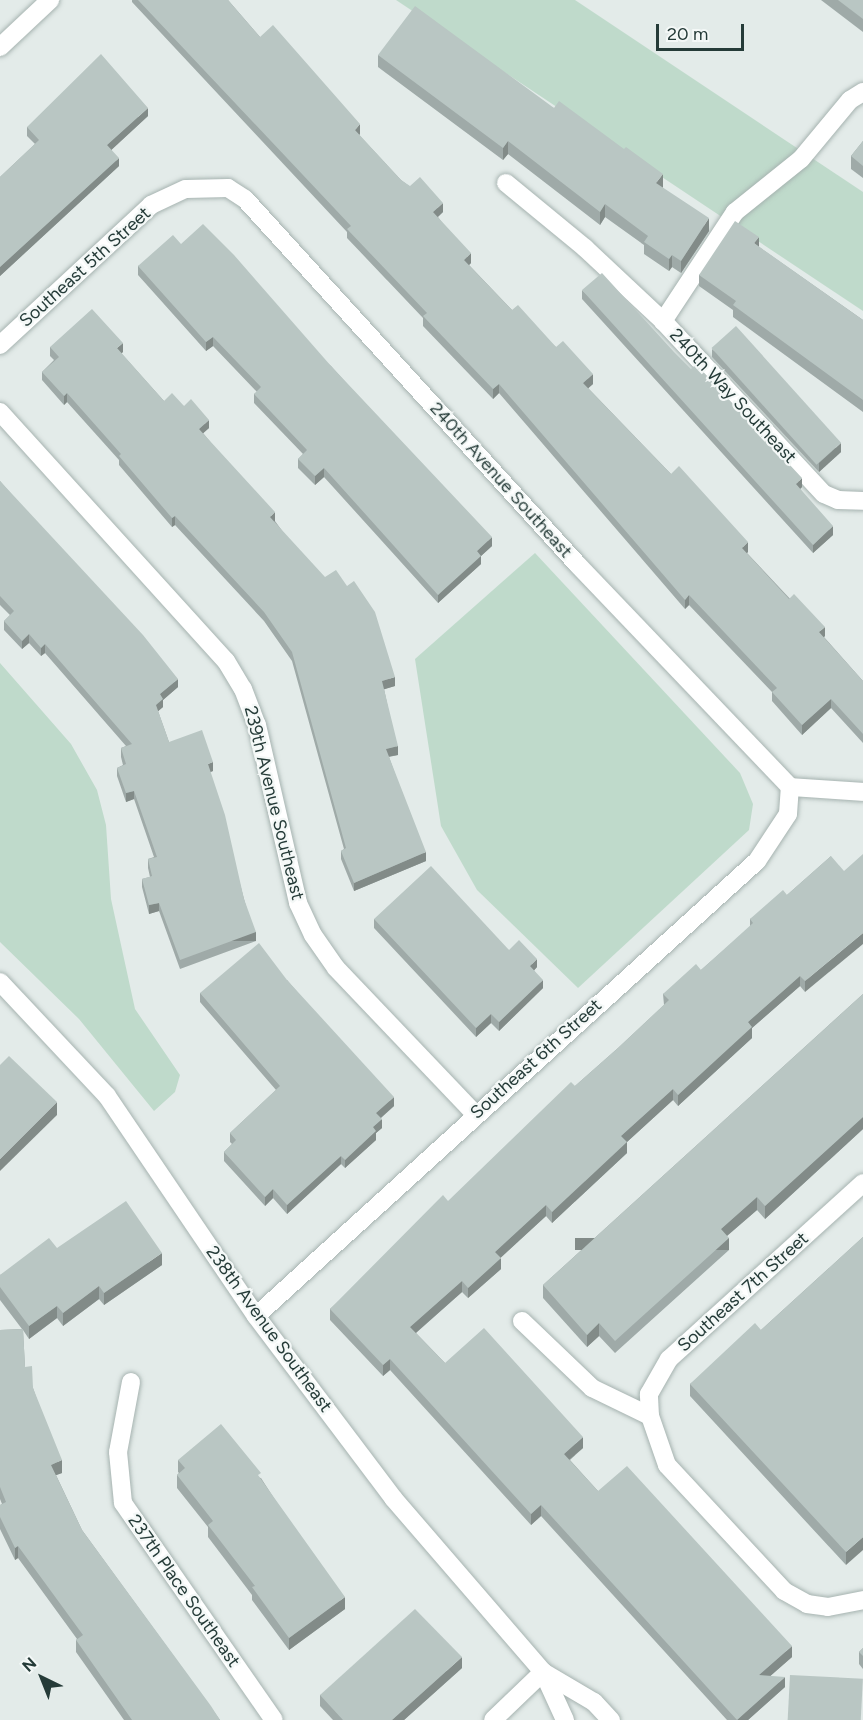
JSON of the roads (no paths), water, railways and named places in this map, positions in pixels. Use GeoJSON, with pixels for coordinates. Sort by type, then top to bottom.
{"type":"FeatureCollection","features":[{"type":"Feature","properties":{"kind":"street"},"geometry":{"type":"LineString","coordinates":[[0,47],[47,1]]}},
{"type":"Feature","properties":{"kind":"street","name":"240th Way Southeast"},"geometry":{"type":"LineString","coordinates":[[863,92],[850,99],[801,159],[735,212],[663,321],[824,494],[838,500],[863,501]]}},
{"type":"Feature","properties":{"kind":"street"},"geometry":{"type":"LineString","coordinates":[[506,183],[585,248],[663,321]]}},
{"type":"Feature","properties":{"kind":"street","name":"Southeast 5th Street"},"geometry":{"type":"LineString","coordinates":[[0,345],[151,205],[186,189],[207,186]]}},
{"type":"Feature","properties":{"kind":"street","name":"240th Avenue Southeast"},"geometry":{"type":"LineString","coordinates":[[207,186],[228,188],[245,199],[578,565],[790,788]]}},
{"type":"Feature","properties":{"kind":"street","name":"239th Avenue Southeast"},"geometry":{"type":"LineString","coordinates":[[0,412],[226,661],[243,689],[257,725],[298,903],[313,935],[336,968],[475,1114]]}},
{"type":"Feature","properties":{"kind":"street"},"geometry":{"type":"LineString","coordinates":[[790,788],[863,792]]}},
{"type":"Feature","properties":{"kind":"street","name":"Southeast 6th Street"},"geometry":{"type":"LineString","coordinates":[[256,1316],[475,1114],[757,861],[788,814],[790,788]]}},
{"type":"Feature","properties":{"kind":"street","name":"238th Avenue Southeast"},"geometry":{"type":"LineString","coordinates":[[4,993],[107,1096],[256,1316],[399,1506],[543,1672],[566,1720]]}},
{"type":"Feature","properties":{"kind":"street","name":"Southeast 7th Street"},"geometry":{"type":"LineString","coordinates":[[863,1183],[669,1359],[649,1394],[650,1416],[656,1443],[674,1474],[784,1591],[807,1604],[828,1607],[863,1600]]}},
{"type":"Feature","properties":{"kind":"street"},"geometry":{"type":"LineString","coordinates":[[522,1321],[592,1388],[650,1416]]}},
{"type":"Feature","properties":{"kind":"street","name":"237th Place Southeast"},"geometry":{"type":"LineString","coordinates":[[131,1382],[118,1452],[123,1503],[274,1720]]}},
{"type":"Feature","properties":{"kind":"street"},"geometry":{"type":"LineString","coordinates":[[493,1720],[543,1672]]}},
{"type":"Feature","properties":{"kind":"street","name":"238th Avenue Southeast"},"geometry":{"type":"LineString","coordinates":[[543,1672],[594,1702],[611,1720]]}}]}
